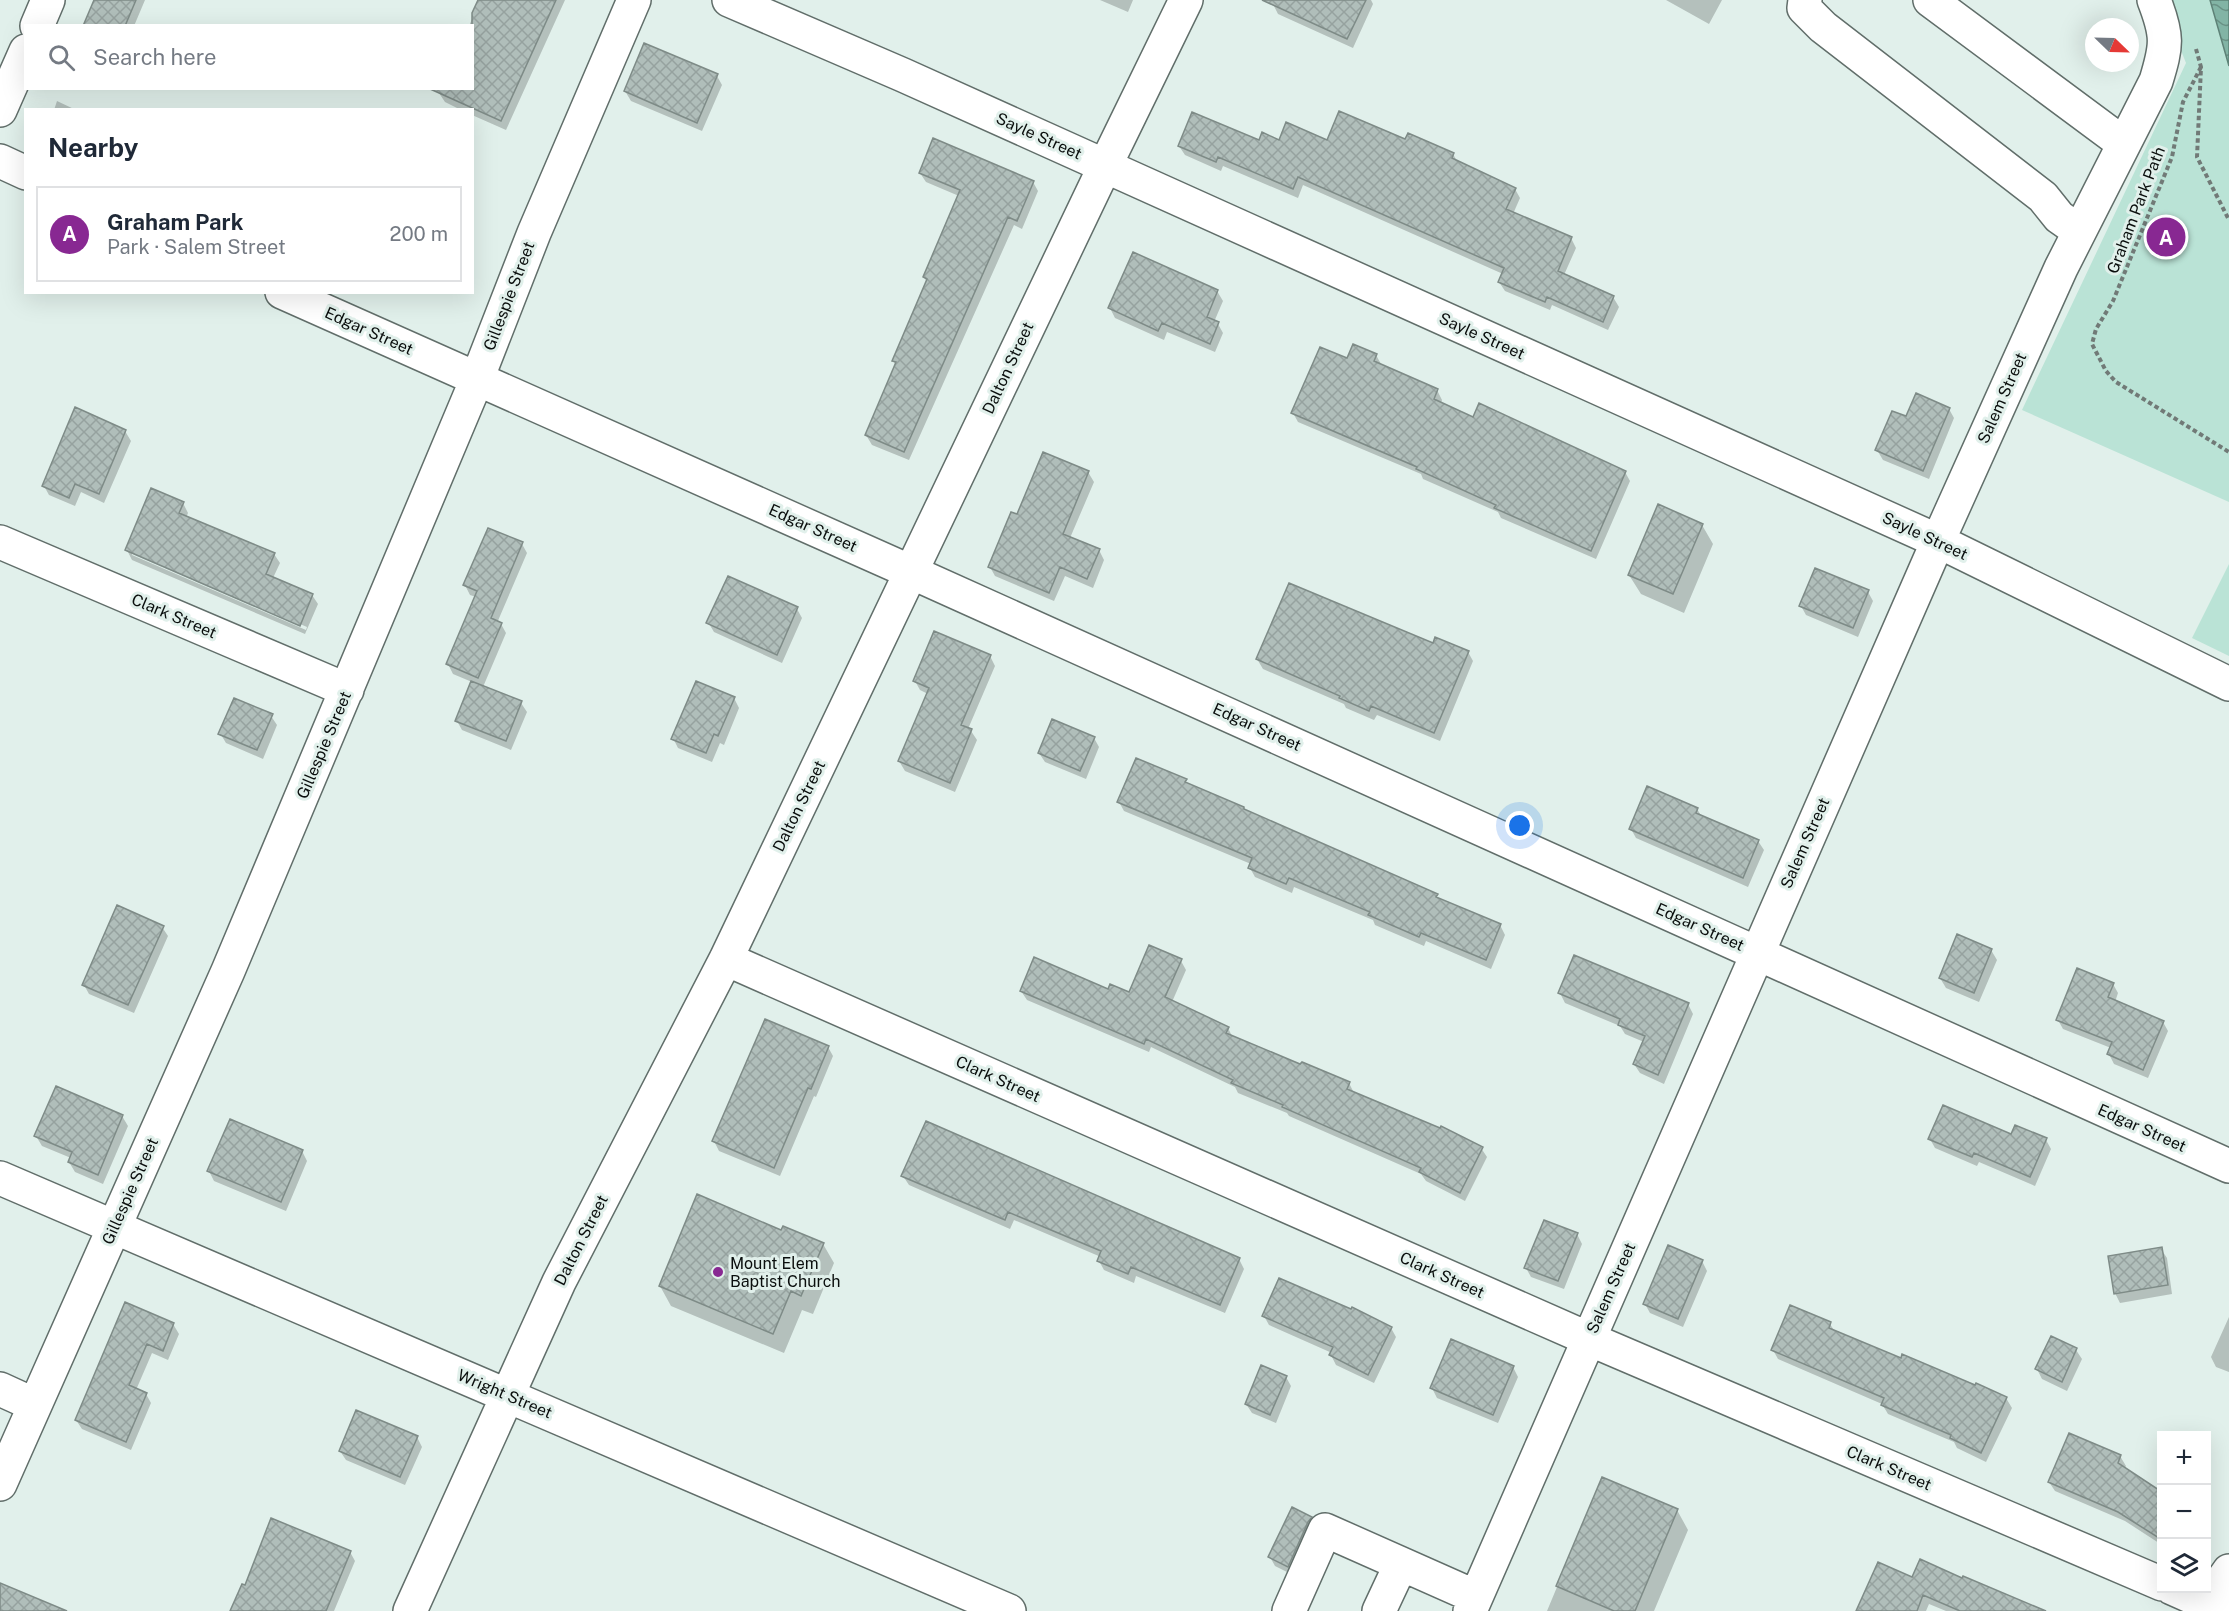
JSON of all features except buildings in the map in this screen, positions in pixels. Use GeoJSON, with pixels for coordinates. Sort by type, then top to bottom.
{"type":"FeatureCollection","features":[{"type":"Feature","properties":{"kind":"street"},"geometry":{"type":"LineString","coordinates":[[38,24],[48,0]]}},
{"type":"Feature","properties":{"kind":"street","name":"Gillespie Street"},"geometry":{"type":"LineString","coordinates":[[0,1484],[228,970],[477,380],[534,233],[634,0]]}},
{"type":"Feature","properties":{"kind":"street","name":"Sayle Street"},"geometry":{"type":"LineString","coordinates":[[729,0],[1105,166],[1938,541],[2229,684]]}},
{"type":"Feature","properties":{"kind":"street","name":"Dalton Street"},"geometry":{"type":"LineString","coordinates":[[410,1611],[559,1282],[726,960],[1186,0]]}},
{"type":"Feature","properties":{"kind":"street"},"geometry":{"type":"LineString","coordinates":[[1805,0],[1804,8],[1823,27],[2043,197],[2059,217],[2079,231]]}},
{"type":"Feature","properties":{"kind":"street"},"geometry":{"type":"LineString","coordinates":[[1930,0],[2124,144]]}},
{"type":"Feature","properties":{"kind":"street","name":"Salem Street"},"geometry":{"type":"LineString","coordinates":[[1473,1604],[1938,541],[2061,268],[2156,81],[2164,52],[2164,26],[2154,0]]}},
{"type":"Feature","properties":{"kind":"street"},"geometry":{"type":"LineString","coordinates":[[0,110],[24,56]]}},
{"type":"Feature","properties":{"kind":"street"},"geometry":{"type":"LineString","coordinates":[[0,161],[24,172]]}},
{"type":"Feature","properties":{"kind":"street","name":"Edgar Street"},"geometry":{"type":"LineString","coordinates":[[286,294],[911,572],[2229,1166]]}},
{"type":"Feature","properties":{"kind":"street","name":"Clark Street"},"geometry":{"type":"LineString","coordinates":[[0,542],[347,690]]}},
{"type":"Feature","properties":{"kind":"street","name":"Clark Street"},"geometry":{"type":"LineString","coordinates":[[726,960],[1588,1339],[2157,1582]]}},
{"type":"Feature","properties":{"kind":"street","name":"Wright Street"},"geometry":{"type":"LineString","coordinates":[[0,1178],[1009,1611]]}},
{"type":"Feature","properties":{"kind":"street"},"geometry":{"type":"LineString","coordinates":[[0,1389],[35,1405]]}},
{"type":"Feature","properties":{"kind":"street"},"geometry":{"type":"LineString","coordinates":[[1289,1611],[1324,1530],[1401,1564],[1473,1604]]}},
{"type":"Feature","properties":{"kind":"street"},"geometry":{"type":"LineString","coordinates":[[1379,1611],[1401,1564]]}},
{"type":"Feature","properties":{"kind":"street"},"geometry":{"type":"LineString","coordinates":[[2182,1593],[2211,1608],[2229,1571]]}},
{"type":"Feature","properties":{"kind":"path","name":"Graham Park Path"},"geometry":{"type":"LineString","coordinates":[[2229,220],[2197,157],[2201,67],[2183,102],[2172,157],[2113,301],[2096,329],[2092,344],[2106,371],[2116,382],[2229,452]]}},
{"type":"Feature","properties":{"kind":"shaded area"},"geometry":{"type":"Polygon","coordinates":[[[2161,0],[2229,0],[2229,502],[2022,410],[2186,63],[2161,0]]]}},
{"type":"Feature","properties":{"kind":"shaded area"},"geometry":{"type":"Polygon","coordinates":[[[2229,564],[2229,656],[2192,638],[2229,564]]]}},
{"type":"Feature","properties":{"kind":"water"},"geometry":{"type":"Polygon","coordinates":[[[2210,0],[2229,0],[2229,66],[2210,0]]]}},
{"type":"Feature","properties":{"kind":"place","name":"Graham Park"},"geometry":{"type":"Point","coordinates":[2166,237]}},
{"type":"Feature","properties":{"kind":"place","name":"Mount Elem Baptist Church"},"geometry":{"type":"Point","coordinates":[718,1272]}}]}
